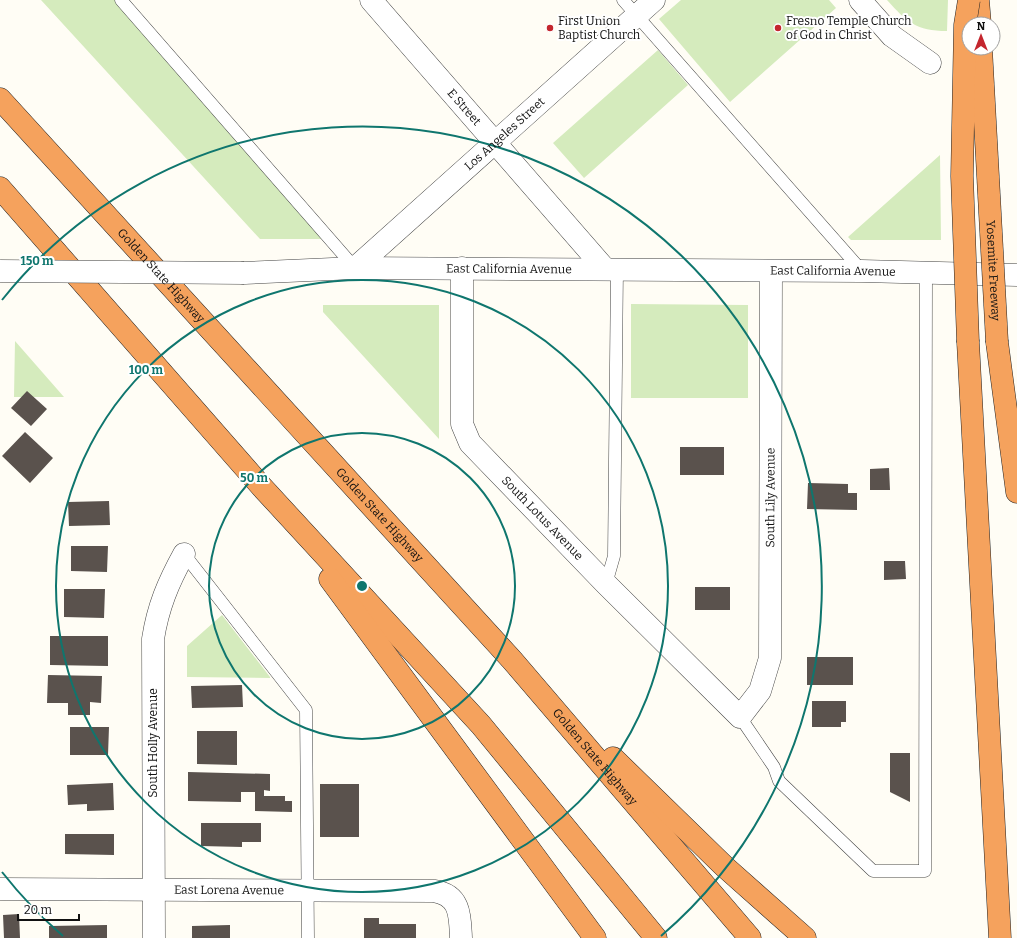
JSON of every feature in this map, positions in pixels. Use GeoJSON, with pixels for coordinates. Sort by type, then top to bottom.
{"type":"FeatureCollection","features":[{"type":"Feature","properties":{"kind":"highway"},"geometry":{"type":"LineString","coordinates":[[969,0],[965,25],[962,176],[968,342],[1000,938]]}},
{"type":"Feature","properties":{"kind":"highway"},"geometry":{"type":"LineString","coordinates":[[978,0],[979,16]]}},
{"type":"Feature","properties":{"kind":"highway","name":"Yosemite Freeway"},"geometry":{"type":"LineString","coordinates":[[981,56],[997,342],[1017,492]]}},
{"type":"Feature","properties":{"kind":"highway","name":"Golden State Highway"},"geometry":{"type":"LineString","coordinates":[[5,103],[512,660],[750,938]]}},
{"type":"Feature","properties":{"kind":"highway"},"geometry":{"type":"LineString","coordinates":[[0,188],[261,486],[481,725],[656,938]]}},
{"type":"Feature","properties":{"kind":"highway"},"geometry":{"type":"LineString","coordinates":[[261,486],[595,938]]}},
{"type":"Feature","properties":{"kind":"highway"},"geometry":{"type":"LineString","coordinates":[[512,660],[725,867],[805,938]]}},
{"type":"Feature","properties":{"kind":"street","name":"E Street"},"geometry":{"type":"LineString","coordinates":[[371,0],[496,142],[611,269]]}},
{"type":"Feature","properties":{"kind":"street","name":"Los Angeles Street"},"geometry":{"type":"LineString","coordinates":[[355,268],[496,142],[630,8],[654,0]]}},
{"type":"Feature","properties":{"kind":"street"},"geometry":{"type":"LineString","coordinates":[[860,0],[892,36],[930,64]]}},
{"type":"Feature","properties":{"kind":"street","name":"East California Avenue"},"geometry":{"type":"LineString","coordinates":[[0,271],[244,273],[355,268],[462,268],[862,270],[1017,275]]}},
{"type":"Feature","properties":{"kind":"street","name":"South Lotus Avenue"},"geometry":{"type":"LineString","coordinates":[[462,268],[462,424],[470,443],[606,584],[740,717]]}},
{"type":"Feature","properties":{"kind":"street","name":"South Lily Avenue"},"geometry":{"type":"LineString","coordinates":[[740,717],[760,691],[770,658],[771,270]]}},
{"type":"Feature","properties":{"kind":"street","name":"South Holly Avenue"},"geometry":{"type":"LineString","coordinates":[[154,938],[153,639],[157,616],[162,602],[184,554]]}},
{"type":"Feature","properties":{"kind":"street","name":"East Lorena Avenue"},"geometry":{"type":"LineString","coordinates":[[0,889],[434,891],[442,892],[454,901],[460,916],[461,938]]}},
{"type":"Feature","properties":{"kind":"lane"},"geometry":{"type":"LineString","coordinates":[[121,0],[355,268]]}},
{"type":"Feature","properties":{"kind":"lane"},"geometry":{"type":"LineString","coordinates":[[630,8],[862,270]]}},
{"type":"Feature","properties":{"kind":"lane"},"geometry":{"type":"LineString","coordinates":[[606,584],[614,556],[611,269]]}},
{"type":"Feature","properties":{"kind":"lane"},"geometry":{"type":"LineString","coordinates":[[740,717],[774,767],[779,781],[873,871],[925,871],[926,273]]}},
{"type":"Feature","properties":{"kind":"lane"},"geometry":{"type":"LineString","coordinates":[[184,554],[306,710],[308,938]]}},
{"type":"Feature","properties":{"kind":"green space"},"geometry":{"type":"Polygon","coordinates":[[[41,0],[116,0],[327,239],[260,239],[41,0]]]}},
{"type":"Feature","properties":{"kind":"green space"},"geometry":{"type":"Polygon","coordinates":[[[681,0],[829,0],[836,8],[730,102],[659,19],[681,0]]]}},
{"type":"Feature","properties":{"kind":"green space"},"geometry":{"type":"Polygon","coordinates":[[[887,0],[948,0],[947,31],[936,31],[913,24],[900,14],[887,0]]]}},
{"type":"Feature","properties":{"kind":"green space"},"geometry":{"type":"Polygon","coordinates":[[[658,50],[688,85],[584,178],[553,143],[658,50]]]}},
{"type":"Feature","properties":{"kind":"green space"},"geometry":{"type":"Polygon","coordinates":[[[940,155],[941,240],[851,240],[848,237],[940,155]]]}},
{"type":"Feature","properties":{"kind":"green space"},"geometry":{"type":"Polygon","coordinates":[[[631,304],[748,305],[748,398],[631,398],[631,304]]]}},
{"type":"Feature","properties":{"kind":"green space"},"geometry":{"type":"Polygon","coordinates":[[[323,305],[439,305],[439,439],[323,312],[323,305]]]}},
{"type":"Feature","properties":{"kind":"green space"},"geometry":{"type":"Polygon","coordinates":[[[15,341],[64,397],[14,397],[15,341]]]}},
{"type":"Feature","properties":{"kind":"green space"},"geometry":{"type":"Polygon","coordinates":[[[222,615],[270,678],[187,677],[187,646],[222,615]]]}},
{"type":"Feature","properties":{"kind":"building"},"geometry":{"type":"Polygon","coordinates":[[[27,391],[47,409],[31,426],[11,408],[27,391]]]}},
{"type":"Feature","properties":{"kind":"building"},"geometry":{"type":"Polygon","coordinates":[[[25,432],[53,458],[30,483],[2,456],[25,432]]]}},
{"type":"Feature","properties":{"kind":"building"},"geometry":{"type":"Polygon","coordinates":[[[680,447],[724,447],[724,475],[680,475],[680,447]]]}},
{"type":"Feature","properties":{"kind":"building"},"geometry":{"type":"Polygon","coordinates":[[[889,468],[890,490],[870,490],[870,469],[889,468]]]}},
{"type":"Feature","properties":{"kind":"building"},"geometry":{"type":"Polygon","coordinates":[[[808,483],[848,484],[848,493],[857,493],[857,510],[807,509],[808,483]]]}},
{"type":"Feature","properties":{"kind":"building"},"geometry":{"type":"Polygon","coordinates":[[[109,501],[110,525],[69,526],[68,502],[109,501]]]}},
{"type":"Feature","properties":{"kind":"building"},"geometry":{"type":"Polygon","coordinates":[[[71,546],[108,546],[107,572],[71,571],[71,546]]]}},
{"type":"Feature","properties":{"kind":"building"},"geometry":{"type":"Polygon","coordinates":[[[884,561],[905,561],[906,579],[884,580],[884,561]]]}},
{"type":"Feature","properties":{"kind":"building"},"geometry":{"type":"Polygon","coordinates":[[[695,587],[730,587],[730,610],[695,610],[695,587]]]}},
{"type":"Feature","properties":{"kind":"building"},"geometry":{"type":"Polygon","coordinates":[[[64,589],[105,589],[104,618],[64,617],[64,589]]]}},
{"type":"Feature","properties":{"kind":"building"},"geometry":{"type":"Polygon","coordinates":[[[50,636],[108,636],[108,666],[50,665],[50,636]]]}},
{"type":"Feature","properties":{"kind":"building"},"geometry":{"type":"Polygon","coordinates":[[[807,657],[853,657],[853,685],[807,685],[807,657]]]}},
{"type":"Feature","properties":{"kind":"building"},"geometry":{"type":"Polygon","coordinates":[[[48,675],[102,676],[101,703],[90,702],[90,715],[68,715],[68,703],[47,703],[48,675]]]}},
{"type":"Feature","properties":{"kind":"building"},"geometry":{"type":"Polygon","coordinates":[[[242,685],[243,707],[192,708],[191,686],[242,685]]]}},
{"type":"Feature","properties":{"kind":"building"},"geometry":{"type":"Polygon","coordinates":[[[812,701],[846,701],[846,722],[841,722],[841,727],[812,727],[812,701]]]}},
{"type":"Feature","properties":{"kind":"building"},"geometry":{"type":"Polygon","coordinates":[[[70,727],[109,727],[108,755],[70,755],[70,727]]]}},
{"type":"Feature","properties":{"kind":"building"},"geometry":{"type":"Polygon","coordinates":[[[197,731],[237,731],[237,765],[197,764],[197,731]]]}},
{"type":"Feature","properties":{"kind":"building"},"geometry":{"type":"Polygon","coordinates":[[[890,753],[910,753],[910,802],[890,792],[890,753]]]}},
{"type":"Feature","properties":{"kind":"building"},"geometry":{"type":"Polygon","coordinates":[[[188,772],[270,774],[270,791],[264,790],[264,796],[285,796],[285,801],[292,801],[292,812],[255,811],[255,792],[241,792],[241,802],[188,801],[188,772]]]}},
{"type":"Feature","properties":{"kind":"building"},"geometry":{"type":"Polygon","coordinates":[[[113,783],[114,810],[87,811],[87,804],[68,805],[67,785],[113,783]]]}},
{"type":"Feature","properties":{"kind":"building"},"geometry":{"type":"Polygon","coordinates":[[[320,784],[359,784],[359,837],[320,837],[320,784]]]}},
{"type":"Feature","properties":{"kind":"building"},"geometry":{"type":"Polygon","coordinates":[[[201,823],[261,823],[261,842],[242,842],[242,847],[201,846],[201,823]]]}},
{"type":"Feature","properties":{"kind":"building"},"geometry":{"type":"Polygon","coordinates":[[[65,834],[114,834],[114,855],[65,854],[65,834]]]}},
{"type":"Feature","properties":{"kind":"building"},"geometry":{"type":"Polygon","coordinates":[[[19,914],[20,938],[4,938],[3,915],[19,914]]]}},
{"type":"Feature","properties":{"kind":"building"},"geometry":{"type":"Polygon","coordinates":[[[364,918],[379,918],[379,924],[416,924],[416,938],[364,938],[364,918]]]}},
{"type":"Feature","properties":{"kind":"building"},"geometry":{"type":"Polygon","coordinates":[[[107,925],[107,938],[49,938],[49,926],[107,925]]]}},
{"type":"Feature","properties":{"kind":"building"},"geometry":{"type":"Polygon","coordinates":[[[230,925],[230,938],[192,938],[192,926],[230,925]]]}},
{"type":"Feature","properties":{"kind":"place","name":"First Union Baptist Church"},"geometry":{"type":"Point","coordinates":[550,28]}},
{"type":"Feature","properties":{"kind":"place","name":"Fresno Temple Church of God in Christ"},"geometry":{"type":"Point","coordinates":[778,28]}}]}
